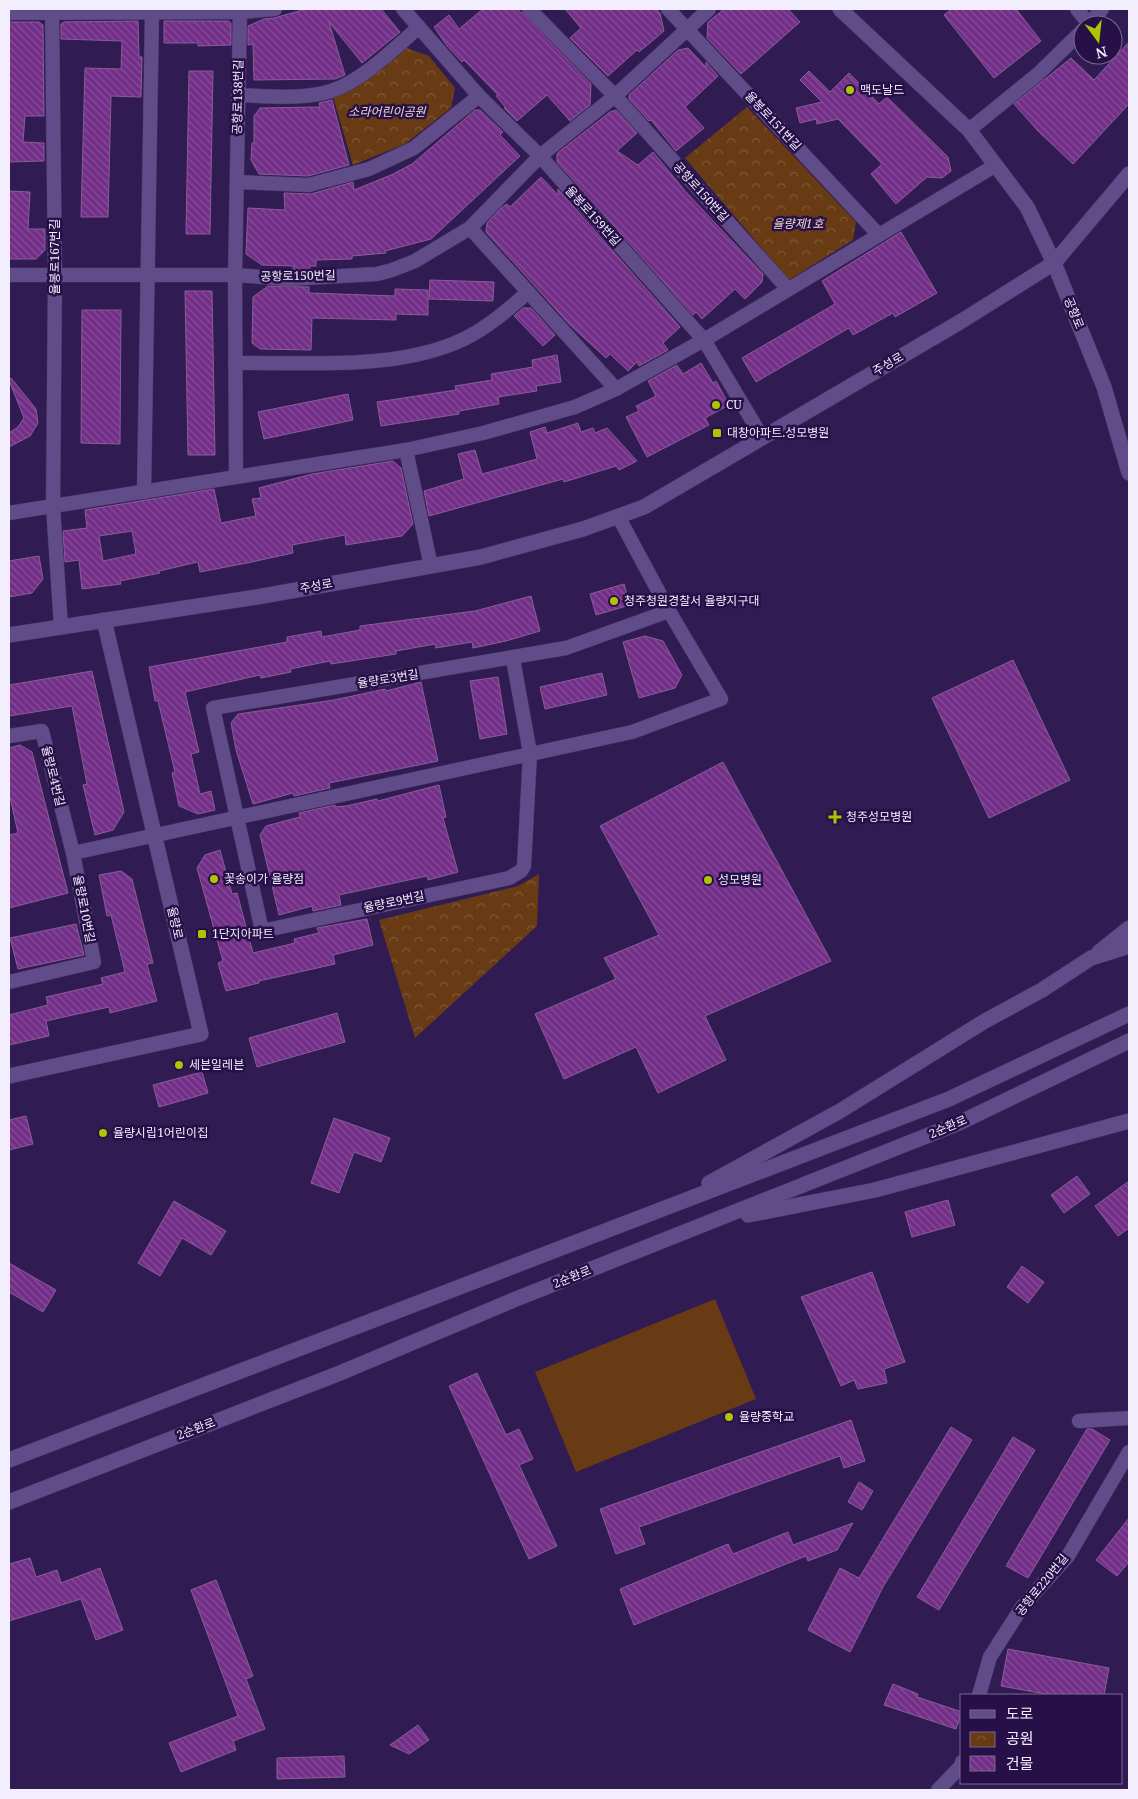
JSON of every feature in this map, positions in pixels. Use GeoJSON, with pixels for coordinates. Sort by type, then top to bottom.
{"type":"FeatureCollection","features":[{"type":"Feature","properties":{"kind":"street"},"geometry":{"type":"LineString","coordinates":[[9,13],[52,11],[240,12],[275,9]]}},
{"type":"Feature","properties":{"kind":"street","name":"율봉로159번길"},"geometry":{"type":"LineString","coordinates":[[403,9],[479,96],[540,156],[704,340],[762,437]]}},
{"type":"Feature","properties":{"kind":"street","name":"공항로150번길"},"geometry":{"type":"LineString","coordinates":[[529,9],[614,96],[788,289]]}},
{"type":"Feature","properties":{"kind":"street","name":"율봉로151번길"},"geometry":{"type":"LineString","coordinates":[[668,9],[878,234]]}},
{"type":"Feature","properties":{"kind":"street","name":"공항로150번길"},"geometry":{"type":"LineString","coordinates":[[9,274],[235,275],[288,278],[377,274],[415,261],[470,228],[540,156],[614,96],[709,9]]}},
{"type":"Feature","properties":{"kind":"street","name":"공항로"},"geometry":{"type":"LineString","coordinates":[[840,9],[969,130],[1027,207],[1054,263],[1104,387],[1129,473]]}},
{"type":"Feature","properties":{"kind":"street","name":"율봉로167번길"},"geometry":{"type":"LineString","coordinates":[[52,11],[55,275],[53,506],[60,627]]}},
{"type":"Feature","properties":{"kind":"street"},"geometry":{"type":"LineString","coordinates":[[144,492],[152,12]]}},
{"type":"Feature","properties":{"kind":"street","name":"공항로138번길"},"geometry":{"type":"LineString","coordinates":[[237,182],[240,12]]}},
{"type":"Feature","properties":{"kind":"street"},"geometry":{"type":"LineString","coordinates":[[238,95],[288,96],[332,91],[362,74],[419,27]]}},
{"type":"Feature","properties":{"kind":"street"},"geometry":{"type":"LineString","coordinates":[[969,130],[1038,74],[1073,40]]}},
{"type":"Feature","properties":{"kind":"street"},"geometry":{"type":"LineString","coordinates":[[236,477],[235,275],[237,182],[309,185],[370,169],[414,148],[479,96]]}},
{"type":"Feature","properties":{"kind":"street"},"geometry":{"type":"LineString","coordinates":[[9,513],[406,450],[534,420],[575,407],[616,389],[704,340],[996,165]]}},
{"type":"Feature","properties":{"kind":"street","name":"주성로"},"geometry":{"type":"LineString","coordinates":[[9,636],[481,557],[583,530],[644,507],[960,322],[1054,263],[1129,174]]}},
{"type":"Feature","properties":{"kind":"street"},"geometry":{"type":"LineString","coordinates":[[470,228],[616,389]]}},
{"type":"Feature","properties":{"kind":"street"},"geometry":{"type":"LineString","coordinates":[[235,363],[381,361],[425,352],[463,339],[504,314],[528,292]]}},
{"type":"Feature","properties":{"kind":"street"},"geometry":{"type":"LineString","coordinates":[[406,450],[431,566]]}},
{"type":"Feature","properties":{"kind":"street"},"geometry":{"type":"LineString","coordinates":[[73,853],[632,732],[721,700],[618,516]]}},
{"type":"Feature","properties":{"kind":"street","name":"율량로3번길"},"geometry":{"type":"LineString","coordinates":[[238,818],[213,708],[513,659],[566,648],[670,611]]}},
{"type":"Feature","properties":{"kind":"street","name":"율량로"},"geometry":{"type":"LineString","coordinates":[[9,1076],[201,1034],[104,620]]}},
{"type":"Feature","properties":{"kind":"street"},"geometry":{"type":"LineString","coordinates":[[513,659],[530,753]]}},
{"type":"Feature","properties":{"kind":"street","name":"율량로4번길"},"geometry":{"type":"LineString","coordinates":[[9,736],[42,731],[73,853]]}},
{"type":"Feature","properties":{"kind":"street","name":"율량로9번길"},"geometry":{"type":"LineString","coordinates":[[238,818],[262,931],[509,878],[524,866],[530,753]]}},
{"type":"Feature","properties":{"kind":"street","name":"율량로10번길"},"geometry":{"type":"LineString","coordinates":[[9,982],[94,962],[73,853]]}},
{"type":"Feature","properties":{"kind":"street"},"geometry":{"type":"LineString","coordinates":[[660,1211],[840,1111],[984,1021],[1042,990],[1091,958],[1129,928]]}},
{"type":"Feature","properties":{"kind":"street"},"geometry":{"type":"LineString","coordinates":[[1091,958],[1129,946]]}},
{"type":"Feature","properties":{"kind":"street","name":"2순환로"},"geometry":{"type":"LineString","coordinates":[[9,1460],[949,1099],[1129,1014]]}},
{"type":"Feature","properties":{"kind":"street","name":"2순환로"},"geometry":{"type":"LineString","coordinates":[[9,1502],[340,1373],[959,1123],[1129,1041]]}},
{"type":"Feature","properties":{"kind":"street"},"geometry":{"type":"LineString","coordinates":[[712,1222],[874,1190],[1129,1121]]}},
{"type":"Feature","properties":{"kind":"street"},"geometry":{"type":"LineString","coordinates":[[1079,1420],[1129,1418]]}},
{"type":"Feature","properties":{"kind":"street","name":"공항로220번길"},"geometry":{"type":"LineString","coordinates":[[979,1694],[990,1657],[1022,1607],[1068,1556],[1129,1452]]}},
{"type":"Feature","properties":{"kind":"street"},"geometry":{"type":"LineString","coordinates":[[938,1790],[960,1767]]}},
{"type":"Feature","properties":{"kind":"green space","name":"소라어린이공원"},"geometry":{"type":"Polygon","coordinates":[[[407,48],[429,56],[455,88],[451,108],[405,144],[353,165],[333,97],[373,76],[407,48]]]}},
{"type":"Feature","properties":{"kind":"green space","name":"율량제1호"},"geometry":{"type":"Polygon","coordinates":[[[747,107],[856,222],[853,240],[789,280],[685,158],[747,107]]]}},
{"type":"Feature","properties":{"kind":"green space"},"geometry":{"type":"Polygon","coordinates":[[[539,874],[537,926],[415,1038],[379,920],[518,886],[539,874]]]}},
{"type":"Feature","properties":{"kind":"green space"},"geometry":{"type":"Polygon","coordinates":[[[715,1299],[756,1399],[576,1472],[535,1372],[715,1299]]]}},
{"type":"Feature","properties":{"kind":"building"},"geometry":{"type":"Polygon","coordinates":[[[306,9],[381,9],[400,32],[362,63],[329,22],[345,75],[335,79],[254,80],[253,44],[248,45],[248,26],[264,19],[306,9]]]}},
{"type":"Feature","properties":{"kind":"building"},"geometry":{"type":"Polygon","coordinates":[[[483,9],[516,9],[522,13],[591,84],[590,105],[570,121],[547,95],[517,121],[504,108],[506,108],[496,96],[498,95],[464,60],[462,62],[447,46],[434,27],[449,15],[459,29],[483,9]]]}},
{"type":"Feature","properties":{"kind":"building"},"geometry":{"type":"Polygon","coordinates":[[[565,9],[656,9],[660,13],[664,31],[639,52],[637,50],[608,76],[570,38],[581,28],[565,9]]]}},
{"type":"Feature","properties":{"kind":"building"},"geometry":{"type":"Polygon","coordinates":[[[724,9],[788,9],[800,22],[741,74],[707,38],[708,22],[724,9]]]}},
{"type":"Feature","properties":{"kind":"building"},"geometry":{"type":"Polygon","coordinates":[[[952,9],[1016,9],[1041,41],[994,78],[944,15],[952,9]]]}},
{"type":"Feature","properties":{"kind":"building"},"geometry":{"type":"Polygon","coordinates":[[[138,21],[139,57],[142,57],[141,97],[111,96],[108,217],[81,217],[85,68],[121,69],[122,41],[61,39],[61,24],[64,22],[138,21]]]}},
{"type":"Feature","properties":{"kind":"building"},"geometry":{"type":"Polygon","coordinates":[[[164,21],[228,21],[231,23],[231,45],[198,46],[198,43],[164,43],[164,21]]]}},
{"type":"Feature","properties":{"kind":"building"},"geometry":{"type":"Polygon","coordinates":[[[9,22],[39,22],[43,25],[44,116],[25,116],[23,142],[44,143],[44,161],[9,162],[9,22]]]}},
{"type":"Feature","properties":{"kind":"building"},"geometry":{"type":"Polygon","coordinates":[[[1129,42],[1129,104],[1073,164],[1038,131],[1014,104],[1071,58],[1073,65],[1078,65],[1094,80],[1108,65],[1123,65],[1123,49],[1129,42]]]}},
{"type":"Feature","properties":{"kind":"building"},"geometry":{"type":"Polygon","coordinates":[[[688,48],[706,67],[706,62],[718,76],[685,107],[704,128],[676,151],[651,120],[649,121],[629,99],[629,95],[678,50],[688,48]]]}},
{"type":"Feature","properties":{"kind":"building"},"geometry":{"type":"Polygon","coordinates":[[[189,71],[213,71],[210,234],[186,234],[189,71]]]}},
{"type":"Feature","properties":{"kind":"building"},"geometry":{"type":"Polygon","coordinates":[[[809,71],[830,92],[849,73],[879,104],[887,97],[948,157],[951,171],[942,178],[927,177],[896,204],[871,174],[882,164],[838,119],[817,124],[816,119],[800,123],[796,108],[822,102],[800,80],[809,71]]]}},
{"type":"Feature","properties":{"kind":"building"},"geometry":{"type":"Polygon","coordinates":[[[332,100],[349,165],[308,176],[259,174],[251,160],[252,143],[254,143],[254,116],[260,108],[320,107],[319,103],[332,100]]]}},
{"type":"Feature","properties":{"kind":"building"},"geometry":{"type":"Polygon","coordinates":[[[475,110],[480,110],[503,132],[500,135],[520,156],[431,239],[385,251],[386,253],[352,256],[352,259],[316,260],[316,266],[310,266],[310,269],[290,270],[295,266],[262,265],[246,254],[248,208],[285,210],[284,193],[311,194],[353,182],[354,190],[391,175],[412,164],[475,110]]]}},
{"type":"Feature","properties":{"kind":"building"},"geometry":{"type":"Polygon","coordinates":[[[616,110],[637,133],[617,151],[638,165],[653,152],[686,192],[763,274],[762,282],[745,299],[735,289],[702,319],[696,312],[693,315],[557,162],[557,154],[560,151],[610,112],[616,110]]]}},
{"type":"Feature","properties":{"kind":"building"},"geometry":{"type":"Polygon","coordinates":[[[541,177],[558,195],[558,189],[680,327],[663,343],[668,350],[639,366],[637,362],[628,371],[610,354],[606,358],[570,325],[486,232],[487,223],[501,208],[507,204],[510,207],[541,177]]]}},
{"type":"Feature","properties":{"kind":"building"},"geometry":{"type":"Polygon","coordinates":[[[9,191],[30,192],[28,229],[45,229],[45,250],[36,259],[9,259],[9,191]]]}},
{"type":"Feature","properties":{"kind":"building"},"geometry":{"type":"Polygon","coordinates":[[[901,232],[937,293],[895,317],[893,313],[853,335],[849,328],[756,382],[742,358],[835,304],[822,281],[901,232]]]}},
{"type":"Feature","properties":{"kind":"building"},"geometry":{"type":"Polygon","coordinates":[[[430,280],[494,282],[493,301],[429,299],[430,280]]]}},
{"type":"Feature","properties":{"kind":"building"},"geometry":{"type":"Polygon","coordinates":[[[268,286],[309,287],[309,293],[395,296],[395,289],[428,290],[428,315],[396,314],[396,320],[312,318],[311,350],[260,349],[252,343],[253,297],[268,286]]]}},
{"type":"Feature","properties":{"kind":"building"},"geometry":{"type":"Polygon","coordinates":[[[185,291],[212,291],[215,455],[188,455],[185,291]]]}},
{"type":"Feature","properties":{"kind":"building"},"geometry":{"type":"Polygon","coordinates":[[[523,308],[531,308],[555,335],[543,346],[514,316],[523,308]]]}},
{"type":"Feature","properties":{"kind":"building"},"geometry":{"type":"Polygon","coordinates":[[[82,310],[121,310],[120,444],[81,443],[82,310]]]}},
{"type":"Feature","properties":{"kind":"building"},"geometry":{"type":"Polygon","coordinates":[[[557,355],[561,382],[536,386],[537,391],[498,397],[499,404],[459,411],[459,414],[381,426],[377,402],[456,390],[455,386],[492,380],[491,374],[533,367],[532,360],[557,355]]]}},
{"type":"Feature","properties":{"kind":"building"},"geometry":{"type":"Polygon","coordinates":[[[701,363],[713,383],[716,381],[729,405],[705,418],[709,425],[647,457],[626,417],[639,411],[636,406],[656,396],[648,381],[677,365],[683,374],[701,363]]]}},
{"type":"Feature","properties":{"kind":"building"},"geometry":{"type":"Polygon","coordinates":[[[11,378],[36,409],[38,423],[30,436],[9,447],[9,433],[18,427],[24,418],[9,380],[11,378]]]}},
{"type":"Feature","properties":{"kind":"building"},"geometry":{"type":"Polygon","coordinates":[[[348,394],[353,420],[264,439],[258,412],[348,394]]]}},
{"type":"Feature","properties":{"kind":"building"},"geometry":{"type":"Polygon","coordinates":[[[578,423],[581,432],[593,428],[595,433],[607,428],[637,461],[619,470],[616,466],[564,482],[563,479],[429,516],[424,491],[464,479],[458,454],[475,450],[482,474],[537,459],[530,432],[545,427],[547,433],[578,423]]]}},
{"type":"Feature","properties":{"kind":"building"},"geometry":{"type":"Polygon","coordinates":[[[393,461],[401,468],[413,524],[402,536],[346,545],[345,535],[292,545],[293,553],[247,563],[200,572],[198,562],[159,571],[160,573],[120,581],[121,584],[82,589],[79,560],[65,562],[63,531],[87,528],[85,510],[214,489],[221,523],[256,516],[252,499],[261,498],[259,488],[312,474],[393,461]],[[132,531],[99,536],[103,561],[136,554],[132,531]]]}},
{"type":"Feature","properties":{"kind":"building"},"geometry":{"type":"Polygon","coordinates":[[[39,556],[43,579],[32,593],[9,597],[9,561],[39,556]]]}},
{"type":"Feature","properties":{"kind":"building","name":"청주청원경찰서 율량지구대"},"geometry":{"type":"Polygon","coordinates":[[[624,584],[630,605],[596,615],[590,594],[624,584]]]}},
{"type":"Feature","properties":{"kind":"building"},"geometry":{"type":"Polygon","coordinates":[[[531,596],[540,631],[506,641],[473,648],[472,642],[436,648],[435,644],[396,651],[396,654],[331,664],[330,661],[290,669],[291,672],[261,678],[260,675],[185,692],[199,752],[191,754],[200,794],[211,791],[215,810],[198,814],[179,806],[172,773],[175,772],[158,701],[155,701],[149,667],[287,642],[287,637],[321,631],[322,637],[360,630],[360,626],[475,611],[531,596]]]}},
{"type":"Feature","properties":{"kind":"building"},"geometry":{"type":"Polygon","coordinates":[[[645,636],[663,641],[682,675],[675,688],[639,698],[623,642],[645,636]]]}},
{"type":"Feature","properties":{"kind":"building"},"geometry":{"type":"Polygon","coordinates":[[[1013,660],[1070,780],[989,818],[932,698],[1013,660]]]}},
{"type":"Feature","properties":{"kind":"building"},"geometry":{"type":"Polygon","coordinates":[[[92,671],[124,812],[113,830],[95,835],[83,785],[87,784],[72,706],[9,716],[9,685],[92,671]]]}},
{"type":"Feature","properties":{"kind":"building"},"geometry":{"type":"Polygon","coordinates":[[[602,673],[607,695],[545,709],[540,687],[602,673]]]}},
{"type":"Feature","properties":{"kind":"building"},"geometry":{"type":"Polygon","coordinates":[[[498,677],[507,734],[480,739],[470,681],[498,677]]]}},
{"type":"Feature","properties":{"kind":"building"},"geometry":{"type":"Polygon","coordinates":[[[421,682],[438,761],[329,783],[330,788],[294,796],[293,793],[253,804],[236,750],[231,723],[238,714],[334,700],[385,689],[386,691],[421,682]]]}},
{"type":"Feature","properties":{"kind":"building"},"geometry":{"type":"Polygon","coordinates":[[[20,745],[32,752],[68,893],[9,908],[9,835],[18,833],[9,793],[9,748],[20,745]]]}},
{"type":"Feature","properties":{"kind":"building","name":"성모병원"},"geometry":{"type":"Polygon","coordinates":[[[723,762],[831,961],[705,1016],[726,1060],[658,1093],[636,1047],[564,1079],[535,1014],[616,979],[604,958],[659,935],[600,826],[723,762]]]}},
{"type":"Feature","properties":{"kind":"building"},"geometry":{"type":"Polygon","coordinates":[[[439,785],[446,817],[443,818],[458,872],[428,880],[427,876],[339,895],[341,905],[313,911],[312,906],[279,915],[260,835],[266,826],[300,817],[299,813],[335,805],[335,807],[346,806],[377,799],[378,801],[439,785]]]}},
{"type":"Feature","properties":{"kind":"building"},"geometry":{"type":"Polygon","coordinates":[[[220,850],[232,894],[237,893],[253,953],[295,943],[294,939],[319,933],[317,928],[367,919],[373,945],[333,955],[335,964],[259,981],[259,983],[226,991],[218,963],[223,961],[197,868],[205,855],[220,850]]]}},
{"type":"Feature","properties":{"kind":"building"},"geometry":{"type":"Polygon","coordinates":[[[121,871],[132,879],[153,963],[147,964],[157,1001],[110,1013],[109,1007],[46,1021],[49,1036],[9,1045],[9,1015],[48,1005],[46,997],[103,984],[101,978],[125,972],[111,915],[107,916],[99,875],[121,871]]]}},
{"type":"Feature","properties":{"kind":"building"},"geometry":{"type":"Polygon","coordinates":[[[76,924],[84,955],[18,969],[10,938],[76,924]]]}},
{"type":"Feature","properties":{"kind":"building"},"geometry":{"type":"Polygon","coordinates":[[[337,1013],[345,1042],[257,1067],[249,1038],[337,1013]]]}},
{"type":"Feature","properties":{"kind":"building"},"geometry":{"type":"Polygon","coordinates":[[[202,1072],[208,1093],[159,1107],[153,1085],[202,1072]]]}},
{"type":"Feature","properties":{"kind":"building"},"geometry":{"type":"Polygon","coordinates":[[[26,1116],[33,1144],[9,1150],[9,1120],[26,1116]]]}},
{"type":"Feature","properties":{"kind":"building"},"geometry":{"type":"Polygon","coordinates":[[[334,1118],[390,1138],[381,1162],[354,1152],[339,1193],[311,1183],[334,1118]]]}},
{"type":"Feature","properties":{"kind":"building"},"geometry":{"type":"Polygon","coordinates":[[[1077,1176],[1090,1194],[1064,1213],[1051,1195],[1077,1176]]]}},
{"type":"Feature","properties":{"kind":"building"},"geometry":{"type":"Polygon","coordinates":[[[1129,1181],[1129,1228],[1118,1236],[1095,1206],[1129,1181]]]}},
{"type":"Feature","properties":{"kind":"building"},"geometry":{"type":"Polygon","coordinates":[[[948,1200],[955,1225],[912,1237],[905,1212],[948,1200]]]}},
{"type":"Feature","properties":{"kind":"building"},"geometry":{"type":"Polygon","coordinates":[[[174,1201],[226,1231],[211,1255],[182,1238],[160,1276],[138,1263],[174,1201]]]}},
{"type":"Feature","properties":{"kind":"building"},"geometry":{"type":"Polygon","coordinates":[[[9,1263],[56,1290],[43,1312],[9,1292],[9,1263]]]}},
{"type":"Feature","properties":{"kind":"building"},"geometry":{"type":"Polygon","coordinates":[[[1022,1266],[1044,1282],[1028,1303],[1007,1287],[1022,1266]]]}},
{"type":"Feature","properties":{"kind":"building"},"geometry":{"type":"Polygon","coordinates":[[[872,1272],[905,1362],[884,1369],[887,1383],[858,1389],[854,1380],[841,1386],[801,1297],[872,1272]]]}},
{"type":"Feature","properties":{"kind":"building"},"geometry":{"type":"Polygon","coordinates":[[[477,1373],[506,1435],[519,1429],[533,1459],[519,1465],[557,1546],[529,1559],[449,1386],[477,1373]]]}},
{"type":"Feature","properties":{"kind":"building"},"geometry":{"type":"Polygon","coordinates":[[[851,1420],[865,1461],[844,1468],[840,1456],[639,1527],[645,1544],[616,1554],[600,1509],[851,1420]]]}},
{"type":"Feature","properties":{"kind":"building"},"geometry":{"type":"Polygon","coordinates":[[[951,1427],[972,1440],[883,1587],[850,1652],[808,1630],[840,1568],[859,1578],[951,1427]]]}},
{"type":"Feature","properties":{"kind":"building"},"geometry":{"type":"Polygon","coordinates":[[[1087,1429],[1092,1429],[1110,1440],[1028,1578],[1006,1566],[1087,1429]]]}},
{"type":"Feature","properties":{"kind":"building"},"geometry":{"type":"Polygon","coordinates":[[[1013,1437],[1035,1450],[939,1610],[917,1597],[1013,1437]]]}},
{"type":"Feature","properties":{"kind":"building"},"geometry":{"type":"Polygon","coordinates":[[[859,1482],[873,1491],[862,1510],[848,1502],[859,1482]]]}},
{"type":"Feature","properties":{"kind":"building"},"geometry":{"type":"Polygon","coordinates":[[[1129,1518],[1129,1562],[1117,1576],[1096,1560],[1129,1518]]]}},
{"type":"Feature","properties":{"kind":"building"},"geometry":{"type":"Polygon","coordinates":[[[853,1523],[837,1550],[808,1561],[806,1556],[634,1625],[620,1589],[728,1544],[733,1554],[788,1532],[793,1545],[853,1523]]]}},
{"type":"Feature","properties":{"kind":"building"},"geometry":{"type":"Polygon","coordinates":[[[30,1558],[36,1577],[57,1570],[61,1583],[100,1568],[123,1630],[96,1640],[81,1599],[9,1621],[9,1564],[30,1558]]]}},
{"type":"Feature","properties":{"kind":"building"},"geometry":{"type":"Polygon","coordinates":[[[216,1580],[253,1676],[246,1679],[265,1729],[233,1741],[236,1750],[181,1772],[169,1743],[238,1716],[191,1590],[216,1580]]]}},
{"type":"Feature","properties":{"kind":"building"},"geometry":{"type":"Polygon","coordinates":[[[1008,1649],[1109,1668],[1104,1694],[1045,1694],[1001,1686],[1008,1649]]]}},
{"type":"Feature","properties":{"kind":"building"},"geometry":{"type":"Polygon","coordinates":[[[893,1684],[918,1694],[917,1697],[960,1711],[960,1718],[956,1729],[884,1705],[893,1684]]]}},
{"type":"Feature","properties":{"kind":"building"},"geometry":{"type":"Polygon","coordinates":[[[418,1725],[429,1740],[409,1754],[390,1745],[418,1725]]]}},
{"type":"Feature","properties":{"kind":"building"},"geometry":{"type":"Polygon","coordinates":[[[344,1756],[345,1777],[277,1779],[277,1758],[344,1756]]]}},
{"type":"Feature","properties":{"kind":"place","name":"맥도날드"},"geometry":{"type":"Point","coordinates":[850,90]}},
{"type":"Feature","properties":{"kind":"place","name":"CU"},"geometry":{"type":"Point","coordinates":[716,405]}},
{"type":"Feature","properties":{"kind":"place","name":"대창아파트.성모병원"},"geometry":{"type":"Point","coordinates":[717,433]}},
{"type":"Feature","properties":{"kind":"place","name":"청주청원경찰서 율량지구대"},"geometry":{"type":"Point","coordinates":[614,601]}},
{"type":"Feature","properties":{"kind":"place","name":"청주성모병원"},"geometry":{"type":"Point","coordinates":[835,817]}},
{"type":"Feature","properties":{"kind":"place","name":"꽃송이가 율량점"},"geometry":{"type":"Point","coordinates":[214,879]}},
{"type":"Feature","properties":{"kind":"place","name":"성모병원"},"geometry":{"type":"Point","coordinates":[708,880]}},
{"type":"Feature","properties":{"kind":"place","name":"1단지아파트"},"geometry":{"type":"Point","coordinates":[202,934]}},
{"type":"Feature","properties":{"kind":"place","name":"세븐일레븐"},"geometry":{"type":"Point","coordinates":[179,1065]}},
{"type":"Feature","properties":{"kind":"place","name":"율량시립1어린이집"},"geometry":{"type":"Point","coordinates":[103,1133]}},
{"type":"Feature","properties":{"kind":"place","name":"율량중학교"},"geometry":{"type":"Point","coordinates":[729,1417]}}]}
